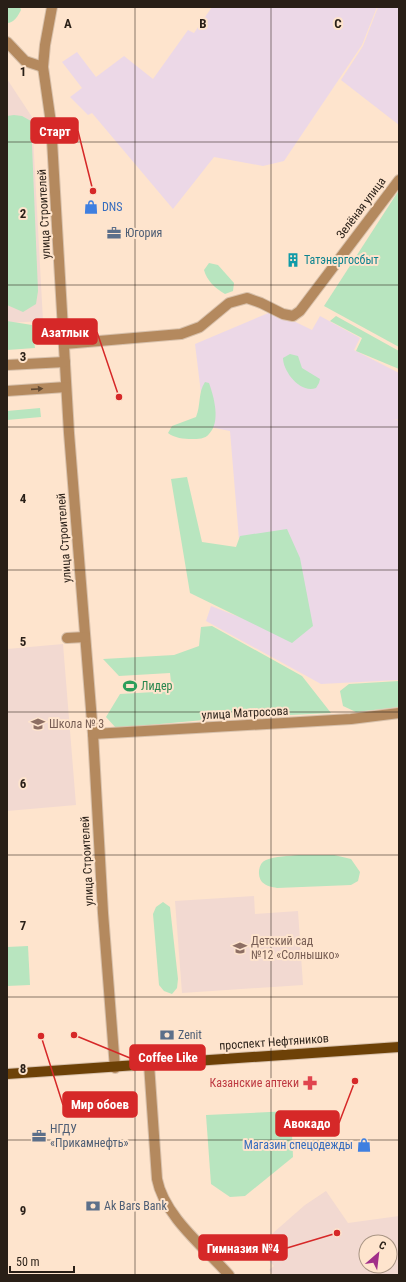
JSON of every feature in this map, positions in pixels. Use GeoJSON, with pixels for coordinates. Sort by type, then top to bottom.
{"type":"FeatureCollection","features":[{"type":"Feature","properties":{"kind":"main road","name":"проспект Нефтяников"},"geometry":{"type":"LineString","coordinates":[[7,1074],[115,1068],[149,1064],[399,1046]]}},
{"type":"Feature","properties":{"kind":"street","name":"улица Строителей"},"geometry":{"type":"LineString","coordinates":[[52,7],[45,45],[43,67],[52,123],[66,387],[93,734],[103,913],[115,1068]]}},
{"type":"Feature","properties":{"kind":"street"},"geometry":{"type":"LineString","coordinates":[[7,42],[25,60],[43,67]]}},
{"type":"Feature","properties":{"kind":"street","name":"Зелёная улица"},"geometry":{"type":"LineString","coordinates":[[64,344],[181,334],[200,327],[229,303],[237,300],[254,299],[288,316],[293,316],[300,311],[399,180]]}},
{"type":"Feature","properties":{"kind":"street"},"geometry":{"type":"LineString","coordinates":[[7,365],[65,362]]}},
{"type":"Feature","properties":{"kind":"street"},"geometry":{"type":"LineString","coordinates":[[7,391],[66,387]]}},
{"type":"Feature","properties":{"kind":"street"},"geometry":{"type":"LineString","coordinates":[[67,638],[85,637]]}},
{"type":"Feature","properties":{"kind":"street","name":"улица Матросова"},"geometry":{"type":"LineString","coordinates":[[93,734],[351,719],[399,713]]}},
{"type":"Feature","properties":{"kind":"street"},"geometry":{"type":"LineString","coordinates":[[149,1064],[157,1179],[161,1195],[169,1210],[229,1275]]}},
{"type":"Feature","properties":{"kind":"shaded area"},"geometry":{"type":"Polygon","coordinates":[[[212,7],[377,7],[362,45],[284,161],[263,166],[214,157],[173,209],[92,113],[88,115],[70,97],[82,88],[62,62],[77,52],[96,77],[124,56],[153,79],[188,30],[194,33],[212,7]]]}},
{"type":"Feature","properties":{"kind":"shaded area"},"geometry":{"type":"Polygon","coordinates":[[[378,7],[399,7],[399,125],[341,80],[363,46],[378,7]]]}},
{"type":"Feature","properties":{"kind":"shaded area"},"geometry":{"type":"Polygon","coordinates":[[[7,79],[32,117],[43,321],[7,323],[7,79]]]}},
{"type":"Feature","properties":{"kind":"shaded area"},"geometry":{"type":"Polygon","coordinates":[[[273,311],[312,330],[320,316],[360,338],[354,350],[399,373],[399,420],[394,419],[399,421],[399,680],[321,684],[206,621],[211,606],[257,624],[245,612],[230,431],[205,426],[195,344],[273,311]]]}},
{"type":"Feature","properties":{"kind":"shaded area","name":"Школа № 3"},"geometry":{"type":"Polygon","coordinates":[[[63,644],[76,805],[7,811],[7,649],[63,644]]]}},
{"type":"Feature","properties":{"kind":"shaded area","name":"Детский сад №12 «Солнышко»"},"geometry":{"type":"Polygon","coordinates":[[[254,896],[255,914],[298,911],[303,985],[182,993],[175,901],[254,896]]]}},
{"type":"Feature","properties":{"kind":"shaded area"},"geometry":{"type":"Polygon","coordinates":[[[326,1191],[348,1223],[399,1216],[399,1275],[274,1275],[269,1270],[274,1266],[256,1248],[305,1205],[326,1191]]]}},
{"type":"Feature","properties":{"kind":"green space"},"geometry":{"type":"Polygon","coordinates":[[[7,7],[20,7],[21,10],[17,17],[9,23],[7,23],[7,7]]]}},
{"type":"Feature","properties":{"kind":"green space"},"geometry":{"type":"Polygon","coordinates":[[[7,116],[22,116],[31,121],[38,291],[36,304],[23,312],[7,305],[7,116]]]}},
{"type":"Feature","properties":{"kind":"green space"},"geometry":{"type":"Polygon","coordinates":[[[399,190],[399,347],[324,306],[399,190]]]}},
{"type":"Feature","properties":{"kind":"green space"},"geometry":{"type":"Polygon","coordinates":[[[209,263],[218,265],[234,283],[233,291],[225,294],[212,284],[207,278],[204,270],[209,263]]]}},
{"type":"Feature","properties":{"kind":"green space"},"geometry":{"type":"Polygon","coordinates":[[[336,316],[399,351],[399,369],[356,351],[362,338],[330,321],[336,316]]]}},
{"type":"Feature","properties":{"kind":"green space"},"geometry":{"type":"Polygon","coordinates":[[[7,321],[32,325],[35,348],[7,350],[7,321]]]}},
{"type":"Feature","properties":{"kind":"green space"},"geometry":{"type":"Polygon","coordinates":[[[290,354],[298,356],[302,368],[320,379],[316,388],[304,388],[289,375],[283,358],[290,354]]]}},
{"type":"Feature","properties":{"kind":"green space"},"geometry":{"type":"Polygon","coordinates":[[[205,382],[209,383],[213,395],[216,416],[213,429],[207,436],[199,439],[189,439],[170,435],[168,433],[172,426],[196,417],[199,408],[201,390],[205,382]]]}},
{"type":"Feature","properties":{"kind":"green space"},"geometry":{"type":"Polygon","coordinates":[[[40,408],[41,417],[7,420],[7,411],[40,408]]]}},
{"type":"Feature","properties":{"kind":"green space"},"geometry":{"type":"Polygon","coordinates":[[[187,477],[202,542],[236,547],[240,536],[287,529],[300,558],[313,626],[292,643],[190,593],[171,479],[187,477]]]}},
{"type":"Feature","properties":{"kind":"green space"},"geometry":{"type":"Polygon","coordinates":[[[212,626],[302,676],[331,713],[226,718],[116,728],[106,717],[120,694],[172,691],[170,673],[119,676],[103,659],[174,655],[199,646],[201,627],[212,626]]]}},
{"type":"Feature","properties":{"kind":"green space"},"geometry":{"type":"Polygon","coordinates":[[[399,681],[399,707],[356,712],[343,706],[340,691],[349,684],[399,681]]]}},
{"type":"Feature","properties":{"kind":"green space"},"geometry":{"type":"Polygon","coordinates":[[[334,855],[351,859],[360,872],[358,881],[351,885],[277,888],[262,882],[259,876],[259,870],[263,862],[282,856],[334,855]]]}},
{"type":"Feature","properties":{"kind":"green space"},"geometry":{"type":"Polygon","coordinates":[[[163,902],[170,907],[178,979],[177,988],[172,994],[164,991],[159,985],[153,914],[156,907],[163,902]]]}},
{"type":"Feature","properties":{"kind":"green space"},"geometry":{"type":"Polygon","coordinates":[[[28,946],[30,985],[7,986],[7,947],[28,946]]]}},
{"type":"Feature","properties":{"kind":"green space"},"geometry":{"type":"Polygon","coordinates":[[[291,1111],[293,1157],[245,1196],[230,1197],[211,1184],[206,1115],[291,1111]]]}},
{"type":"Feature","properties":{"kind":"place","name":"Старт"},"geometry":{"type":"Point","coordinates":[93,191]}},
{"type":"Feature","properties":{"kind":"place","name":"DNS"},"geometry":{"type":"Point","coordinates":[91,207]}},
{"type":"Feature","properties":{"kind":"place","name":"Югория"},"geometry":{"type":"Point","coordinates":[114,233]}},
{"type":"Feature","properties":{"kind":"place","name":"Татэнергосбыт"},"geometry":{"type":"Point","coordinates":[293,260]}},
{"type":"Feature","properties":{"kind":"place","name":"Азатлык"},"geometry":{"type":"Point","coordinates":[119,397]}},
{"type":"Feature","properties":{"kind":"place","name":"Лидер"},"geometry":{"type":"Point","coordinates":[130,686]}},
{"type":"Feature","properties":{"kind":"place","name":"Школа № 3"},"geometry":{"type":"Point","coordinates":[38,724]}},
{"type":"Feature","properties":{"kind":"place","name":"Детский сад №12 «Солнышко»"},"geometry":{"type":"Point","coordinates":[240,948]}},
{"type":"Feature","properties":{"kind":"place","name":"Coffee Like"},"geometry":{"type":"Point","coordinates":[74,1035]}},
{"type":"Feature","properties":{"kind":"place","name":"Zenit"},"geometry":{"type":"Point","coordinates":[167,1035]}},
{"type":"Feature","properties":{"kind":"place","name":"Мир обоев"},"geometry":{"type":"Point","coordinates":[41,1036]}},
{"type":"Feature","properties":{"kind":"place","name":"Авокадо"},"geometry":{"type":"Point","coordinates":[355,1081]}},
{"type":"Feature","properties":{"kind":"place","name":"Казанские аптеки"},"geometry":{"type":"Point","coordinates":[310,1083]}},
{"type":"Feature","properties":{"kind":"place","name":"НГДУ «Прикамнефть»"},"geometry":{"type":"Point","coordinates":[39,1136]}},
{"type":"Feature","properties":{"kind":"place","name":"Магазин спецодежды"},"geometry":{"type":"Point","coordinates":[364,1145]}},
{"type":"Feature","properties":{"kind":"place","name":"Ak Bars Bank"},"geometry":{"type":"Point","coordinates":[93,1206]}},
{"type":"Feature","properties":{"kind":"place","name":"Гимназия №4"},"geometry":{"type":"Point","coordinates":[337,1233]}}]}
